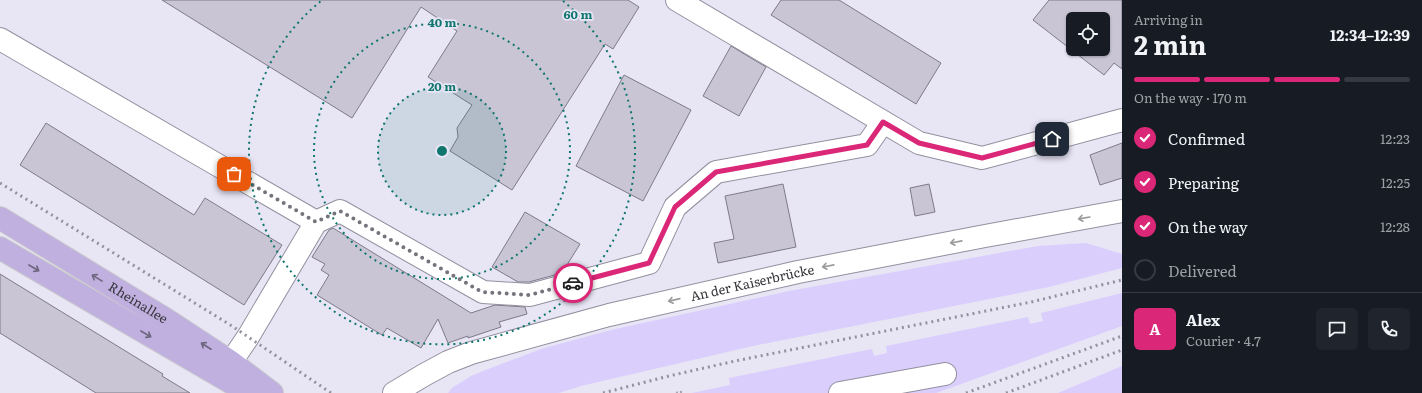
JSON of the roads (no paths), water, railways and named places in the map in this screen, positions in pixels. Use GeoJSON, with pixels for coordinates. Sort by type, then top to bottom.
{"type":"FeatureCollection","features":[{"type":"Feature","properties":{"kind":"main road","name":"Rheinallee"},"geometry":{"type":"LineString","coordinates":[[0,218],[166,320],[231,362],[272,393]]}},
{"type":"Feature","properties":{"kind":"main road","name":"Rheinallee"},"geometry":{"type":"LineString","coordinates":[[0,248],[248,393]]}},
{"type":"Feature","properties":{"kind":"street"},"geometry":{"type":"LineString","coordinates":[[677,0],[919,143],[982,158],[1122,120]]}},
{"type":"Feature","properties":{"kind":"street"},"geometry":{"type":"LineString","coordinates":[[0,39],[316,222]]}},
{"type":"Feature","properties":{"kind":"street"},"geometry":{"type":"LineString","coordinates":[[231,362],[248,337],[316,222],[340,211],[482,292],[530,295],[649,263],[675,207],[716,172],[867,145],[883,122]]}},
{"type":"Feature","properties":{"kind":"street","name":"An der Kaiserbrücke"},"geometry":{"type":"LineString","coordinates":[[394,393],[442,365],[471,353],[609,315],[798,272],[1122,211]]}},
{"type":"Feature","properties":{"kind":"street"},"geometry":{"type":"LineString","coordinates":[[840,393],[945,374]]}},
{"type":"Feature","properties":{"kind":"railway"},"geometry":{"type":"LineString","coordinates":[[0,183],[232,326],[331,393]]}},
{"type":"Feature","properties":{"kind":"railway"},"geometry":{"type":"LineString","coordinates":[[603,393],[735,361],[1031,302],[1122,280]]}},
{"type":"Feature","properties":{"kind":"railway"},"geometry":{"type":"LineString","coordinates":[[966,393],[1122,336]]}},
{"type":"Feature","properties":{"kind":"railway"},"geometry":{"type":"LineString","coordinates":[[1006,393],[1122,350]]}}]}
